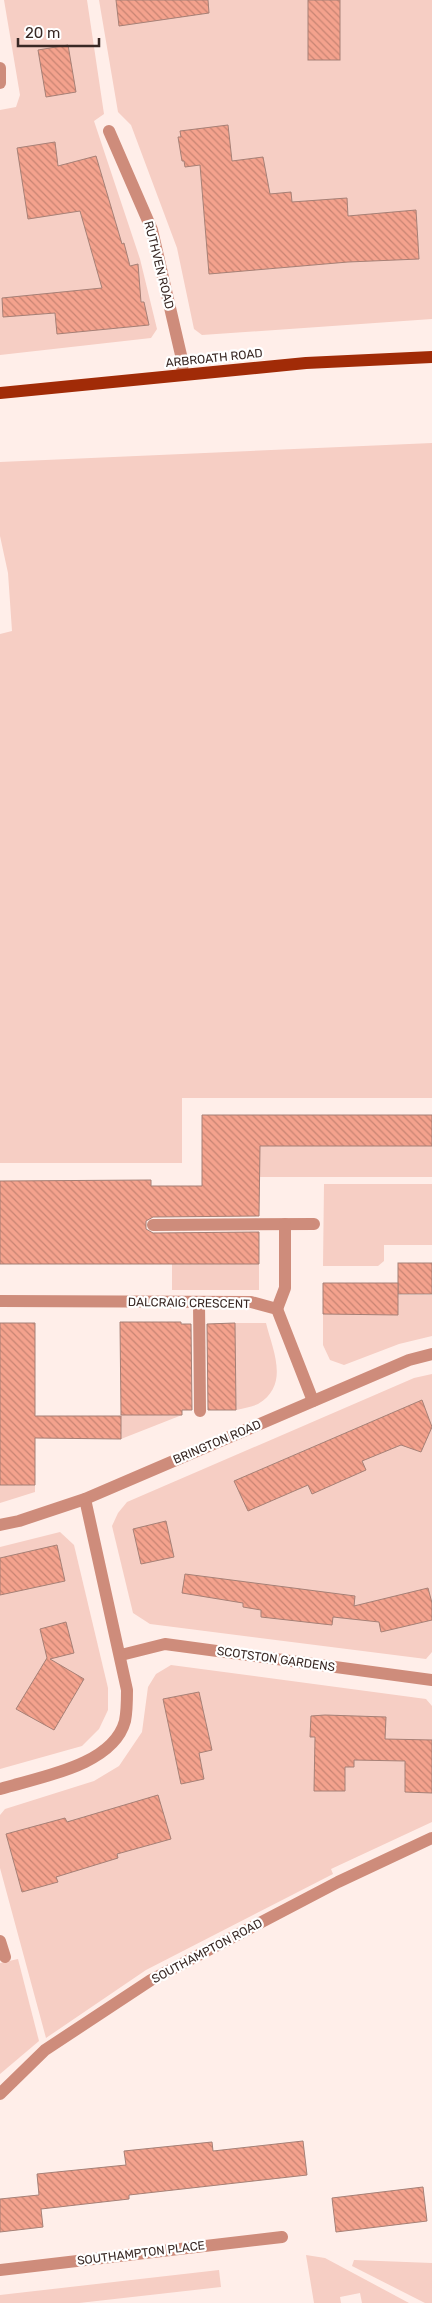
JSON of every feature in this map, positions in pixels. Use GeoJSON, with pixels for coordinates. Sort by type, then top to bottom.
{"type":"FeatureCollection","features":[{"type":"Feature","properties":{"kind":"main road","name":"ARBROATH ROAD"},"geometry":{"type":"LineString","coordinates":[[0,394],[306,363],[432,356]]}},
{"type":"Feature","properties":{"kind":"street"},"geometry":{"type":"LineString","coordinates":[[0,68],[0,83]]}},
{"type":"Feature","properties":{"kind":"street","name":"RUTHVEN ROAD"},"geometry":{"type":"LineString","coordinates":[[109,131],[152,230],[181,354],[183,375]]}},
{"type":"Feature","properties":{"kind":"street"},"geometry":{"type":"LineString","coordinates":[[285,1224],[285,1288],[277,1308],[313,1401]]}},
{"type":"Feature","properties":{"kind":"street"},"geometry":{"type":"LineString","coordinates":[[153,1225],[314,1224]]}},
{"type":"Feature","properties":{"kind":"street","name":"DALCRAIG CRESCENT"},"geometry":{"type":"LineString","coordinates":[[0,1302],[251,1302],[277,1308]]}},
{"type":"Feature","properties":{"kind":"street"},"geometry":{"type":"LineString","coordinates":[[199,1302],[200,1411]]}},
{"type":"Feature","properties":{"kind":"street","name":"BRINGTON ROAD"},"geometry":{"type":"LineString","coordinates":[[0,1525],[19,1522],[85,1499],[408,1360],[432,1354]]}},
{"type":"Feature","properties":{"kind":"street"},"geometry":{"type":"LineString","coordinates":[[0,1789],[90,1762],[112,1745],[125,1721],[128,1690],[85,1499]]}},
{"type":"Feature","properties":{"kind":"street","name":"SCOTSTON GARDENS"},"geometry":{"type":"LineString","coordinates":[[121,1655],[165,1644],[432,1680]]}},
{"type":"Feature","properties":{"kind":"street","name":"SOUTHAMPTON ROAD"},"geometry":{"type":"LineString","coordinates":[[0,2094],[45,2050],[150,1980],[338,1882],[432,1838]]}},
{"type":"Feature","properties":{"kind":"street"},"geometry":{"type":"LineString","coordinates":[[0,1941],[5,1957]]}},
{"type":"Feature","properties":{"kind":"street","name":"SOUTHAMPTON PLACE"},"geometry":{"type":"LineString","coordinates":[[0,2270],[282,2237]]}},
{"type":"Feature","properties":{"kind":"shaded area"},"geometry":{"type":"Polygon","coordinates":[[[4,0],[87,0],[104,114],[94,121],[140,259],[157,329],[151,338],[0,355],[0,110],[16,107],[20,95],[4,0]]]}},
{"type":"Feature","properties":{"kind":"shaded area"},"geometry":{"type":"Polygon","coordinates":[[[99,0],[432,0],[432,319],[202,335],[194,329],[177,248],[131,125],[118,112],[99,0]]]}},
{"type":"Feature","properties":{"kind":"shaded area"},"geometry":{"type":"Polygon","coordinates":[[[432,443],[432,1098],[182,1098],[182,1163],[0,1163],[0,634],[12,631],[8,573],[0,536],[0,462],[432,443]]]}},
{"type":"Feature","properties":{"kind":"shaded area"},"geometry":{"type":"Polygon","coordinates":[[[202,1146],[432,1146],[432,1177],[202,1177],[202,1146]]]}},
{"type":"Feature","properties":{"kind":"shaded area"},"geometry":{"type":"Polygon","coordinates":[[[324,1184],[432,1184],[432,1245],[384,1245],[384,1261],[378,1266],[323,1266],[324,1184]]]}},
{"type":"Feature","properties":{"kind":"shaded area"},"geometry":{"type":"Polygon","coordinates":[[[172,1264],[259,1264],[259,1290],[172,1290],[172,1264]]]}},
{"type":"Feature","properties":{"kind":"shaded area"},"geometry":{"type":"Polygon","coordinates":[[[398,1295],[432,1295],[432,1336],[399,1344],[344,1365],[330,1360],[323,1345],[323,1314],[397,1315],[398,1295]]]}},
{"type":"Feature","properties":{"kind":"shaded area"},"geometry":{"type":"Polygon","coordinates":[[[235,1323],[266,1323],[277,1367],[274,1387],[268,1396],[256,1405],[236,1410],[235,1323]]]}},
{"type":"Feature","properties":{"kind":"shaded area"},"geometry":{"type":"Polygon","coordinates":[[[432,1374],[432,1652],[426,1659],[150,1624],[133,1613],[112,1526],[118,1513],[127,1502],[414,1378],[432,1374]]]}},
{"type":"Feature","properties":{"kind":"shaded area"},"geometry":{"type":"Polygon","coordinates":[[[121,1415],[182,1415],[121,1439],[121,1415]]]}},
{"type":"Feature","properties":{"kind":"shaded area"},"geometry":{"type":"Polygon","coordinates":[[[0,1485],[35,1485],[35,1492],[0,1503],[0,1485]]]}},
{"type":"Feature","properties":{"kind":"shaded area"},"geometry":{"type":"Polygon","coordinates":[[[60,1532],[74,1545],[108,1688],[108,1710],[99,1729],[82,1746],[0,1769],[0,1547],[60,1532]]]}},
{"type":"Feature","properties":{"kind":"shaded area"},"geometry":{"type":"Polygon","coordinates":[[[171,1665],[426,1699],[432,1706],[432,1822],[331,1869],[333,1874],[146,1970],[46,2038],[0,1868],[0,1815],[5,1809],[94,1781],[119,1766],[142,1732],[148,1687],[156,1674],[171,1665]]]}},
{"type":"Feature","properties":{"kind":"shaded area"},"geometry":{"type":"Polygon","coordinates":[[[18,1959],[39,2041],[0,2074],[0,1963],[18,1959]]]}},
{"type":"Feature","properties":{"kind":"shaded area"},"geometry":{"type":"Polygon","coordinates":[[[306,2255],[325,2258],[409,2303],[362,2303],[360,2293],[340,2297],[341,2303],[314,2303],[306,2255]]]}},
{"type":"Feature","properties":{"kind":"shaded area"},"geometry":{"type":"Polygon","coordinates":[[[354,2260],[432,2263],[432,2303],[425,2303],[352,2266],[354,2260]]]}},
{"type":"Feature","properties":{"kind":"shaded area"},"geometry":{"type":"Polygon","coordinates":[[[219,2270],[221,2287],[79,2303],[0,2303],[0,2295],[219,2270]]]}},
{"type":"Feature","properties":{"kind":"building"},"geometry":{"type":"Polygon","coordinates":[[[116,0],[208,0],[209,13],[119,26],[116,0]]]}},
{"type":"Feature","properties":{"kind":"building"},"geometry":{"type":"Polygon","coordinates":[[[308,0],[340,0],[340,60],[308,60],[308,0]]]}},
{"type":"Feature","properties":{"kind":"building"},"geometry":{"type":"Polygon","coordinates":[[[68,45],[76,92],[46,97],[38,50],[68,45]]]}},
{"type":"Feature","properties":{"kind":"building"},"geometry":{"type":"Polygon","coordinates":[[[228,125],[232,161],[263,157],[270,194],[291,192],[292,202],[347,198],[348,216],[416,210],[419,259],[348,262],[209,274],[200,165],[185,167],[184,161],[182,161],[178,137],[181,137],[180,131],[228,125]]]}},
{"type":"Feature","properties":{"kind":"building"},"geometry":{"type":"Polygon","coordinates":[[[55,142],[58,166],[96,156],[130,266],[138,264],[141,302],[144,302],[149,325],[57,334],[55,313],[3,317],[2,298],[102,288],[80,211],[28,219],[17,148],[55,142]]]}},
{"type":"Feature","properties":{"kind":"building"},"geometry":{"type":"Polygon","coordinates":[[[202,1115],[432,1115],[432,1146],[260,1146],[259,1216],[153,1217],[146,1221],[146,1229],[153,1233],[259,1232],[259,1264],[0,1264],[0,1181],[151,1180],[151,1186],[202,1186],[202,1115]]]}},
{"type":"Feature","properties":{"kind":"building"},"geometry":{"type":"Polygon","coordinates":[[[398,1263],[432,1263],[432,1294],[398,1294],[398,1263]]]}},
{"type":"Feature","properties":{"kind":"building"},"geometry":{"type":"Polygon","coordinates":[[[323,1283],[398,1283],[398,1315],[323,1314],[323,1283]]]}},
{"type":"Feature","properties":{"kind":"building"},"geometry":{"type":"Polygon","coordinates":[[[120,1322],[181,1322],[181,1324],[191,1324],[192,1410],[182,1410],[182,1415],[121,1415],[120,1322]]]}},
{"type":"Feature","properties":{"kind":"building"},"geometry":{"type":"Polygon","coordinates":[[[0,1323],[35,1323],[35,1416],[121,1416],[121,1439],[35,1438],[35,1485],[0,1485],[0,1323]]]}},
{"type":"Feature","properties":{"kind":"building"},"geometry":{"type":"Polygon","coordinates":[[[235,1323],[236,1410],[208,1410],[207,1324],[235,1323]]]}},
{"type":"Feature","properties":{"kind":"building"},"geometry":{"type":"Polygon","coordinates":[[[422,1400],[432,1427],[421,1452],[401,1445],[362,1461],[366,1470],[312,1494],[308,1485],[248,1511],[234,1481],[422,1400]]]}},
{"type":"Feature","properties":{"kind":"building"},"geometry":{"type":"Polygon","coordinates":[[[166,1521],[174,1557],[141,1564],[133,1529],[166,1521]]]}},
{"type":"Feature","properties":{"kind":"building"},"geometry":{"type":"Polygon","coordinates":[[[57,1545],[65,1581],[0,1595],[0,1558],[57,1545]]]}},
{"type":"Feature","properties":{"kind":"building"},"geometry":{"type":"Polygon","coordinates":[[[185,1574],[355,1596],[354,1606],[428,1588],[432,1603],[432,1620],[381,1632],[379,1622],[333,1617],[332,1625],[261,1617],[261,1610],[243,1607],[243,1603],[182,1593],[185,1574]]]}},
{"type":"Feature","properties":{"kind":"building"},"geometry":{"type":"Polygon","coordinates":[[[66,1622],[74,1653],[50,1659],[84,1679],[54,1730],[16,1709],[47,1658],[40,1629],[66,1622]]]}},
{"type":"Feature","properties":{"kind":"building"},"geometry":{"type":"Polygon","coordinates":[[[199,1692],[212,1750],[199,1753],[204,1779],[181,1784],[163,1699],[199,1692]]]}},
{"type":"Feature","properties":{"kind":"building"},"geometry":{"type":"Polygon","coordinates":[[[311,1716],[386,1717],[385,1739],[432,1740],[432,1793],[405,1792],[405,1761],[354,1760],[354,1767],[345,1767],[345,1791],[314,1791],[315,1737],[310,1737],[311,1716]]]}},
{"type":"Feature","properties":{"kind":"building"},"geometry":{"type":"Polygon","coordinates":[[[158,1795],[171,1839],[117,1854],[118,1858],[56,1877],[58,1882],[22,1892],[6,1834],[65,1818],[67,1822],[158,1795]]]}},
{"type":"Feature","properties":{"kind":"building"},"geometry":{"type":"Polygon","coordinates":[[[303,2141],[307,2175],[129,2195],[129,2199],[41,2209],[43,2227],[0,2232],[0,2199],[39,2195],[37,2174],[126,2165],[124,2151],[212,2142],[213,2151],[303,2141]]]}},
{"type":"Feature","properties":{"kind":"building"},"geometry":{"type":"Polygon","coordinates":[[[423,2187],[427,2221],[336,2232],[332,2198],[423,2187]]]}}]}
